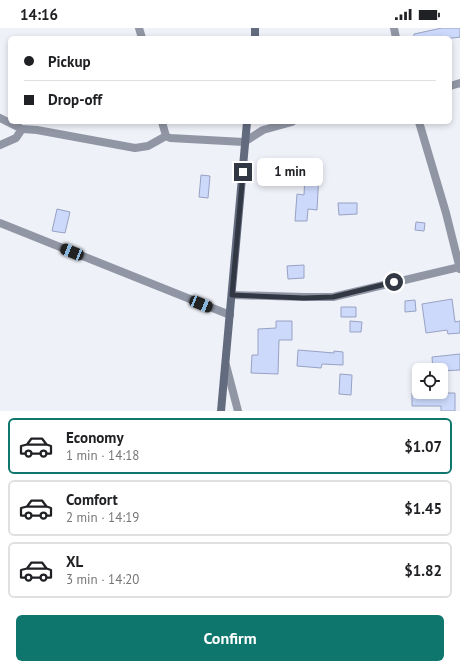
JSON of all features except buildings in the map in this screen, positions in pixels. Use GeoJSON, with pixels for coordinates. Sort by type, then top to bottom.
{"type":"FeatureCollection","features":[{"type":"Feature","properties":{"kind":"street"},"geometry":{"type":"LineString","coordinates":[[12,124],[22,129],[37,130],[135,148],[148,146],[166,136]]}},
{"type":"Feature","properties":{"kind":"street"},"geometry":{"type":"LineString","coordinates":[[163,124],[166,136]]}},
{"type":"Feature","properties":{"kind":"street"},"geometry":{"type":"LineString","coordinates":[[221,411],[247,124]]}},
{"type":"Feature","properties":{"kind":"street"},"geometry":{"type":"LineString","coordinates":[[166,136],[170,138],[188,140],[244,142],[264,130],[285,124]]}},
{"type":"Feature","properties":{"kind":"street"},"geometry":{"type":"LineString","coordinates":[[232,295],[304,298],[333,297],[460,268],[446,212],[420,124]]}},
{"type":"Feature","properties":{"kind":"street"},"geometry":{"type":"LineString","coordinates":[[0,145],[16,138],[22,129]]}},
{"type":"Feature","properties":{"kind":"street"},"geometry":{"type":"LineString","coordinates":[[0,223],[230,315]]}},
{"type":"Feature","properties":{"kind":"street"},"geometry":{"type":"LineString","coordinates":[[226,364],[238,411]]}},
{"type":"Feature","properties":{"kind":"route"},"geometry":{"type":"LineString","coordinates":[[243,172],[232,295],[304,298],[333,297],[394,282]]}}]}
